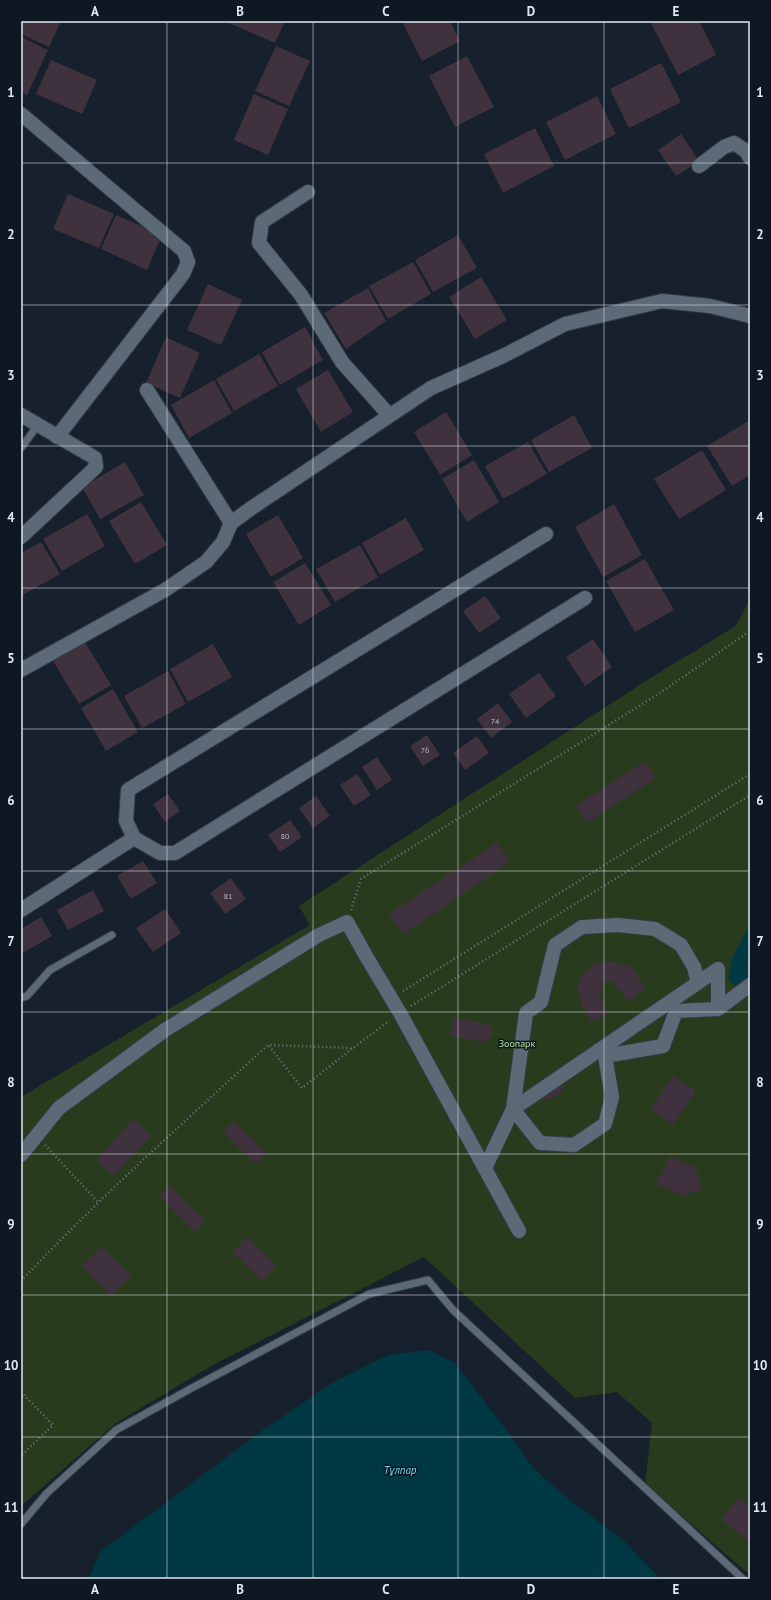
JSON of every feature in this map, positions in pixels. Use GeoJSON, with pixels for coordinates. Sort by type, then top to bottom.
{"type":"FeatureCollection","features":[{"type":"Feature","properties":{"kind":"street"},"geometry":{"type":"LineString","coordinates":[[21,114],[184,251],[188,262],[182,274],[57,437]]}},
{"type":"Feature","properties":{"kind":"street"},"geometry":{"type":"LineString","coordinates":[[699,166],[724,147],[734,143],[746,151],[750,158]]}},
{"type":"Feature","properties":{"kind":"street"},"geometry":{"type":"LineString","coordinates":[[308,192],[262,222],[258,243],[301,295],[342,362],[389,415]]}},
{"type":"Feature","properties":{"kind":"street"},"geometry":{"type":"LineString","coordinates":[[21,670],[171,586],[206,562],[223,542],[231,524],[250,509],[431,388],[503,356],[565,324],[662,301],[710,306],[750,316]]}},
{"type":"Feature","properties":{"kind":"street"},"geometry":{"type":"LineString","coordinates":[[147,390],[231,524]]}},
{"type":"Feature","properties":{"kind":"street"},"geometry":{"type":"LineString","coordinates":[[21,415],[95,458],[96,468],[21,537]]}},
{"type":"Feature","properties":{"kind":"street"},"geometry":{"type":"LineString","coordinates":[[546,534],[128,790],[126,821],[134,838],[160,853],[175,853],[585,598]]}},
{"type":"Feature","properties":{"kind":"street"},"geometry":{"type":"LineString","coordinates":[[21,910],[134,838]]}},
{"type":"Feature","properties":{"kind":"street"},"geometry":{"type":"LineString","coordinates":[[21,1155],[59,1108],[166,1030],[319,935],[347,922],[400,1013],[519,1231]]}},
{"type":"Feature","properties":{"kind":"street"},"geometry":{"type":"LineString","coordinates":[[485,1168],[513,1109],[526,1013],[541,1002],[555,946],[582,927],[618,925],[655,929],[681,945],[694,967],[698,983]]}},
{"type":"Feature","properties":{"kind":"street"},"geometry":{"type":"LineString","coordinates":[[513,1109],[718,969],[718,1009]]}},
{"type":"Feature","properties":{"kind":"street"},"geometry":{"type":"LineString","coordinates":[[513,1109],[540,1143],[574,1145],[605,1124],[612,1097],[606,1056],[663,1046],[676,1011],[718,1009],[750,985]]}},
{"type":"Feature","properties":{"kind":"lane"},"geometry":{"type":"LineString","coordinates":[[22,445],[38,425]]}},
{"type":"Feature","properties":{"kind":"lane"},"geometry":{"type":"LineString","coordinates":[[21,998],[27,996],[50,970],[112,935]]}},
{"type":"Feature","properties":{"kind":"lane"},"geometry":{"type":"LineString","coordinates":[[21,1524],[48,1493],[116,1430],[190,1389],[370,1294],[428,1280],[453,1310],[743,1579]]}},
{"type":"Feature","properties":{"kind":"path"},"geometry":{"type":"LineString","coordinates":[[347,922],[361,879],[660,693],[750,631]]}},
{"type":"Feature","properties":{"kind":"path"},"geometry":{"type":"LineString","coordinates":[[391,999],[750,774]]}},
{"type":"Feature","properties":{"kind":"path"},"geometry":{"type":"LineString","coordinates":[[268,1045],[302,1088],[400,1013],[750,795]]}},
{"type":"Feature","properties":{"kind":"path"},"geometry":{"type":"LineString","coordinates":[[21,1281],[64,1235],[98,1202],[268,1045],[353,1048]]}},
{"type":"Feature","properties":{"kind":"path"},"geometry":{"type":"LineString","coordinates":[[36,1136],[98,1202]]}},
{"type":"Feature","properties":{"kind":"path"},"geometry":{"type":"LineString","coordinates":[[21,1392],[53,1424],[21,1456]]}},
{"type":"Feature","properties":{"kind":"green space","name":"Зоопарк"},"geometry":{"type":"Polygon","coordinates":[[[750,599],[750,1575],[645,1484],[652,1423],[617,1392],[575,1398],[424,1257],[213,1365],[116,1423],[21,1506],[21,1097],[310,925],[299,906],[652,677],[736,626],[750,599]]]}},
{"type":"Feature","properties":{"kind":"water"},"geometry":{"type":"Polygon","coordinates":[[[750,926],[750,963],[746,970],[750,973],[750,980],[744,988],[732,984],[728,979],[733,957],[748,927],[750,926]]]}},
{"type":"Feature","properties":{"kind":"water","name":"Тұлпар"},"geometry":{"type":"Polygon","coordinates":[[[428,1350],[454,1362],[508,1432],[533,1468],[571,1501],[623,1540],[661,1579],[88,1579],[101,1551],[263,1430],[334,1382],[388,1355],[428,1350]]]}},
{"type":"Feature","properties":{"kind":"building"},"geometry":{"type":"Polygon","coordinates":[[[21,21],[61,21],[49,47],[21,34],[21,21]]]}},
{"type":"Feature","properties":{"kind":"building"},"geometry":{"type":"Polygon","coordinates":[[[230,21],[285,21],[275,43],[229,23],[230,21]]]}},
{"type":"Feature","properties":{"kind":"building"},"geometry":{"type":"Polygon","coordinates":[[[402,21],[450,21],[460,41],[422,61],[402,21]]]}},
{"type":"Feature","properties":{"kind":"building"},"geometry":{"type":"Polygon","coordinates":[[[656,21],[699,21],[716,55],[678,75],[651,23],[656,21]]]}},
{"type":"Feature","properties":{"kind":"building"},"geometry":{"type":"Polygon","coordinates":[[[21,37],[48,50],[27,95],[21,92],[21,37]]]}},
{"type":"Feature","properties":{"kind":"building"},"geometry":{"type":"Polygon","coordinates":[[[276,46],[310,61],[289,106],[255,91],[276,46]]]}},
{"type":"Feature","properties":{"kind":"building"},"geometry":{"type":"Polygon","coordinates":[[[467,56],[494,107],[455,127],[429,76],[467,56]]]}},
{"type":"Feature","properties":{"kind":"building"},"geometry":{"type":"Polygon","coordinates":[[[51,60],[97,80],[82,114],[36,94],[51,60]]]}},
{"type":"Feature","properties":{"kind":"building"},"geometry":{"type":"Polygon","coordinates":[[[661,63],[681,102],[629,128],[610,89],[661,63]]]}},
{"type":"Feature","properties":{"kind":"building"},"geometry":{"type":"Polygon","coordinates":[[[254,94],[288,109],[268,155],[234,140],[254,94]]]}},
{"type":"Feature","properties":{"kind":"building"},"geometry":{"type":"Polygon","coordinates":[[[597,96],[616,134],[565,160],[546,122],[597,96]]]}},
{"type":"Feature","properties":{"kind":"building"},"geometry":{"type":"Polygon","coordinates":[[[535,128],[554,166],[503,193],[484,154],[535,128]]]}},
{"type":"Feature","properties":{"kind":"building"},"geometry":{"type":"Polygon","coordinates":[[[681,134],[699,161],[676,176],[658,150],[681,134]]]}},
{"type":"Feature","properties":{"kind":"building"},"geometry":{"type":"Polygon","coordinates":[[[68,194],[114,214],[99,248],[53,229],[68,194]]]}},
{"type":"Feature","properties":{"kind":"building"},"geometry":{"type":"Polygon","coordinates":[[[116,215],[162,235],[147,270],[101,249],[116,215]]]}},
{"type":"Feature","properties":{"kind":"building"},"geometry":{"type":"Polygon","coordinates":[[[458,235],[477,268],[433,292],[415,260],[458,235]]]}},
{"type":"Feature","properties":{"kind":"building"},"geometry":{"type":"Polygon","coordinates":[[[413,262],[431,294],[388,319],[369,286],[413,262]]]}},
{"type":"Feature","properties":{"kind":"building"},"geometry":{"type":"Polygon","coordinates":[[[481,277],[507,320],[475,339],[449,297],[481,277]]]}},
{"type":"Feature","properties":{"kind":"building"},"geometry":{"type":"Polygon","coordinates":[[[208,284],[242,300],[221,345],[187,330],[208,284]]]}},
{"type":"Feature","properties":{"kind":"building"},"geometry":{"type":"Polygon","coordinates":[[[368,288],[386,321],[346,349],[324,313],[368,288]]]}},
{"type":"Feature","properties":{"kind":"building"},"geometry":{"type":"Polygon","coordinates":[[[305,327],[323,360],[280,385],[262,352],[305,327]]]}},
{"type":"Feature","properties":{"kind":"building"},"geometry":{"type":"Polygon","coordinates":[[[166,337],[200,353],[180,398],[146,383],[166,337]]]}},
{"type":"Feature","properties":{"kind":"building"},"geometry":{"type":"Polygon","coordinates":[[[259,354],[278,386],[234,411],[216,379],[259,354]]]}},
{"type":"Feature","properties":{"kind":"building"},"geometry":{"type":"Polygon","coordinates":[[[328,370],[353,412],[321,432],[296,389],[328,370]]]}},
{"type":"Feature","properties":{"kind":"building"},"geometry":{"type":"Polygon","coordinates":[[[214,380],[232,413],[189,438],[171,405],[214,380]]]}},
{"type":"Feature","properties":{"kind":"building"},"geometry":{"type":"Polygon","coordinates":[[[446,412],[472,455],[440,475],[414,432],[446,412]]]}},
{"type":"Feature","properties":{"kind":"building"},"geometry":{"type":"Polygon","coordinates":[[[574,415],[592,448],[549,472],[531,440],[574,415]]]}},
{"type":"Feature","properties":{"kind":"building"},"geometry":{"type":"Polygon","coordinates":[[[750,420],[750,475],[732,486],[707,446],[750,420]]]}},
{"type":"Feature","properties":{"kind":"building"},"geometry":{"type":"Polygon","coordinates":[[[528,442],[547,474],[503,499],[485,466],[528,442]]]}},
{"type":"Feature","properties":{"kind":"building"},"geometry":{"type":"Polygon","coordinates":[[[702,450],[726,490],[679,519],[654,479],[702,450]]]}},
{"type":"Feature","properties":{"kind":"building"},"geometry":{"type":"Polygon","coordinates":[[[474,460],[499,502],[467,522],[442,479],[474,460]]]}},
{"type":"Feature","properties":{"kind":"building"},"geometry":{"type":"Polygon","coordinates":[[[125,462],[144,495],[100,519],[82,487],[125,462]]]}},
{"type":"Feature","properties":{"kind":"building"},"geometry":{"type":"Polygon","coordinates":[[[141,502],[167,545],[135,564],[109,521],[141,502]]]}},
{"type":"Feature","properties":{"kind":"building"},"geometry":{"type":"Polygon","coordinates":[[[614,504],[642,555],[603,577],[575,527],[614,504]]]}},
{"type":"Feature","properties":{"kind":"building"},"geometry":{"type":"Polygon","coordinates":[[[87,514],[105,546],[62,571],[43,539],[87,514]]]}},
{"type":"Feature","properties":{"kind":"building"},"geometry":{"type":"Polygon","coordinates":[[[278,515],[303,558],[271,577],[246,534],[278,515]]]}},
{"type":"Feature","properties":{"kind":"building"},"geometry":{"type":"Polygon","coordinates":[[[406,518],[424,550],[380,575],[362,543],[406,518]]]}},
{"type":"Feature","properties":{"kind":"building"},"geometry":{"type":"Polygon","coordinates":[[[41,542],[60,574],[21,596],[21,553],[41,542]]]}},
{"type":"Feature","properties":{"kind":"building"},"geometry":{"type":"Polygon","coordinates":[[[360,545],[378,577],[335,602],[316,569],[360,545]]]}},
{"type":"Feature","properties":{"kind":"building"},"geometry":{"type":"Polygon","coordinates":[[[645,559],[674,610],[635,632],[606,581],[645,559]]]}},
{"type":"Feature","properties":{"kind":"building"},"geometry":{"type":"Polygon","coordinates":[[[305,563],[331,605],[299,625],[273,582],[305,563]]]}},
{"type":"Feature","properties":{"kind":"building"},"geometry":{"type":"Polygon","coordinates":[[[485,596],[501,618],[479,633],[463,611],[485,596]]]}},
{"type":"Feature","properties":{"kind":"building"},"geometry":{"type":"Polygon","coordinates":[[[593,639],[612,667],[585,686],[566,657],[593,639]]]}},
{"type":"Feature","properties":{"kind":"building"},"geometry":{"type":"Polygon","coordinates":[[[85,642],[111,685],[79,704],[53,661],[85,642]]]}},
{"type":"Feature","properties":{"kind":"building"},"geometry":{"type":"Polygon","coordinates":[[[213,644],[232,677],[188,702],[170,669],[213,644]]]}},
{"type":"Feature","properties":{"kind":"building"},"geometry":{"type":"Polygon","coordinates":[[[168,671],[186,704],[142,728],[124,696],[168,671]]]}},
{"type":"Feature","properties":{"kind":"building"},"geometry":{"type":"Polygon","coordinates":[[[539,673],[556,696],[526,718],[509,694],[539,673]]]}},
{"type":"Feature","properties":{"kind":"building"},"geometry":{"type":"Polygon","coordinates":[[[113,689],[138,732],[106,751],[81,708],[113,689]]]}},
{"type":"Feature","properties":{"kind":"building"},"geometry":{"type":"Polygon","coordinates":[[[498,703],[512,722],[491,738],[477,719],[498,703]]]}},
{"type":"Feature","properties":{"kind":"building"},"geometry":{"type":"Polygon","coordinates":[[[427,735],[440,755],[423,766],[410,746],[427,735]]]}},
{"type":"Feature","properties":{"kind":"building"},"geometry":{"type":"Polygon","coordinates":[[[477,736],[489,753],[465,770],[453,753],[477,736]]]}},
{"type":"Feature","properties":{"kind":"building"},"geometry":{"type":"Polygon","coordinates":[[[377,757],[392,780],[377,790],[362,767],[377,757]]]}},
{"type":"Feature","properties":{"kind":"building"},"geometry":{"type":"Polygon","coordinates":[[[645,761],[656,778],[587,823],[576,806],[645,761]]]}},
{"type":"Feature","properties":{"kind":"building"},"geometry":{"type":"Polygon","coordinates":[[[357,774],[371,795],[354,806],[340,785],[357,774]]]}},
{"type":"Feature","properties":{"kind":"building"},"geometry":{"type":"Polygon","coordinates":[[[168,794],[180,811],[165,822],[153,804],[168,794]]]}},
{"type":"Feature","properties":{"kind":"building"},"geometry":{"type":"Polygon","coordinates":[[[316,796],[330,816],[313,828],[299,808],[316,796]]]}},
{"type":"Feature","properties":{"kind":"building"},"geometry":{"type":"Polygon","coordinates":[[[290,820],[302,837],[280,852],[268,835],[290,820]]]}},
{"type":"Feature","properties":{"kind":"building"},"geometry":{"type":"Polygon","coordinates":[[[497,843],[510,862],[403,934],[389,914],[497,843]]]}},
{"type":"Feature","properties":{"kind":"building"},"geometry":{"type":"Polygon","coordinates":[[[143,861],[157,883],[131,899],[117,876],[143,861]]]}},
{"type":"Feature","properties":{"kind":"building"},"geometry":{"type":"Polygon","coordinates":[[[231,878],[246,899],[225,914],[210,893],[231,878]]]}},
{"type":"Feature","properties":{"kind":"building"},"geometry":{"type":"Polygon","coordinates":[[[93,890],[104,911],[68,930],[57,910],[93,890]]]}},
{"type":"Feature","properties":{"kind":"building"},"geometry":{"type":"Polygon","coordinates":[[[165,909],[181,933],[153,952],[136,928],[165,909]]]}},
{"type":"Feature","properties":{"kind":"building"},"geometry":{"type":"Polygon","coordinates":[[[41,917],[52,936],[21,954],[21,929],[41,917]]]}},
{"type":"Feature","properties":{"kind":"building"},"geometry":{"type":"Polygon","coordinates":[[[611,962],[631,967],[645,988],[628,1001],[612,981],[602,983],[600,994],[608,1014],[591,1022],[582,1005],[577,989],[582,975],[595,963],[611,962]]]}},
{"type":"Feature","properties":{"kind":"building"},"geometry":{"type":"Polygon","coordinates":[[[453,1018],[488,1024],[493,1033],[485,1042],[450,1036],[453,1018]]]}},
{"type":"Feature","properties":{"kind":"building"},"geometry":{"type":"Polygon","coordinates":[[[562,1076],[563,1089],[554,1098],[543,1099],[536,1093],[562,1076]]]}},
{"type":"Feature","properties":{"kind":"building"},"geometry":{"type":"Polygon","coordinates":[[[673,1076],[696,1091],[673,1124],[650,1109],[673,1076]]]}},
{"type":"Feature","properties":{"kind":"building"},"geometry":{"type":"Polygon","coordinates":[[[133,1119],[151,1136],[114,1176],[96,1160],[133,1119]]]}},
{"type":"Feature","properties":{"kind":"building"},"geometry":{"type":"Polygon","coordinates":[[[234,1121],[267,1153],[256,1164],[223,1132],[234,1121]]]}},
{"type":"Feature","properties":{"kind":"building"},"geometry":{"type":"Polygon","coordinates":[[[670,1156],[696,1168],[702,1189],[682,1196],[656,1184],[670,1156]]]}},
{"type":"Feature","properties":{"kind":"building"},"geometry":{"type":"Polygon","coordinates":[[[170,1186],[205,1221],[195,1232],[160,1196],[170,1186]]]}},
{"type":"Feature","properties":{"kind":"building"},"geometry":{"type":"Polygon","coordinates":[[[247,1237],[277,1266],[262,1281],[232,1252],[247,1237]]]}},
{"type":"Feature","properties":{"kind":"building"},"geometry":{"type":"Polygon","coordinates":[[[101,1247],[131,1276],[111,1296],[82,1266],[101,1247]]]}},
{"type":"Feature","properties":{"kind":"building"},"geometry":{"type":"Polygon","coordinates":[[[738,1498],[750,1507],[750,1543],[721,1519],[738,1498]]]}}]}
